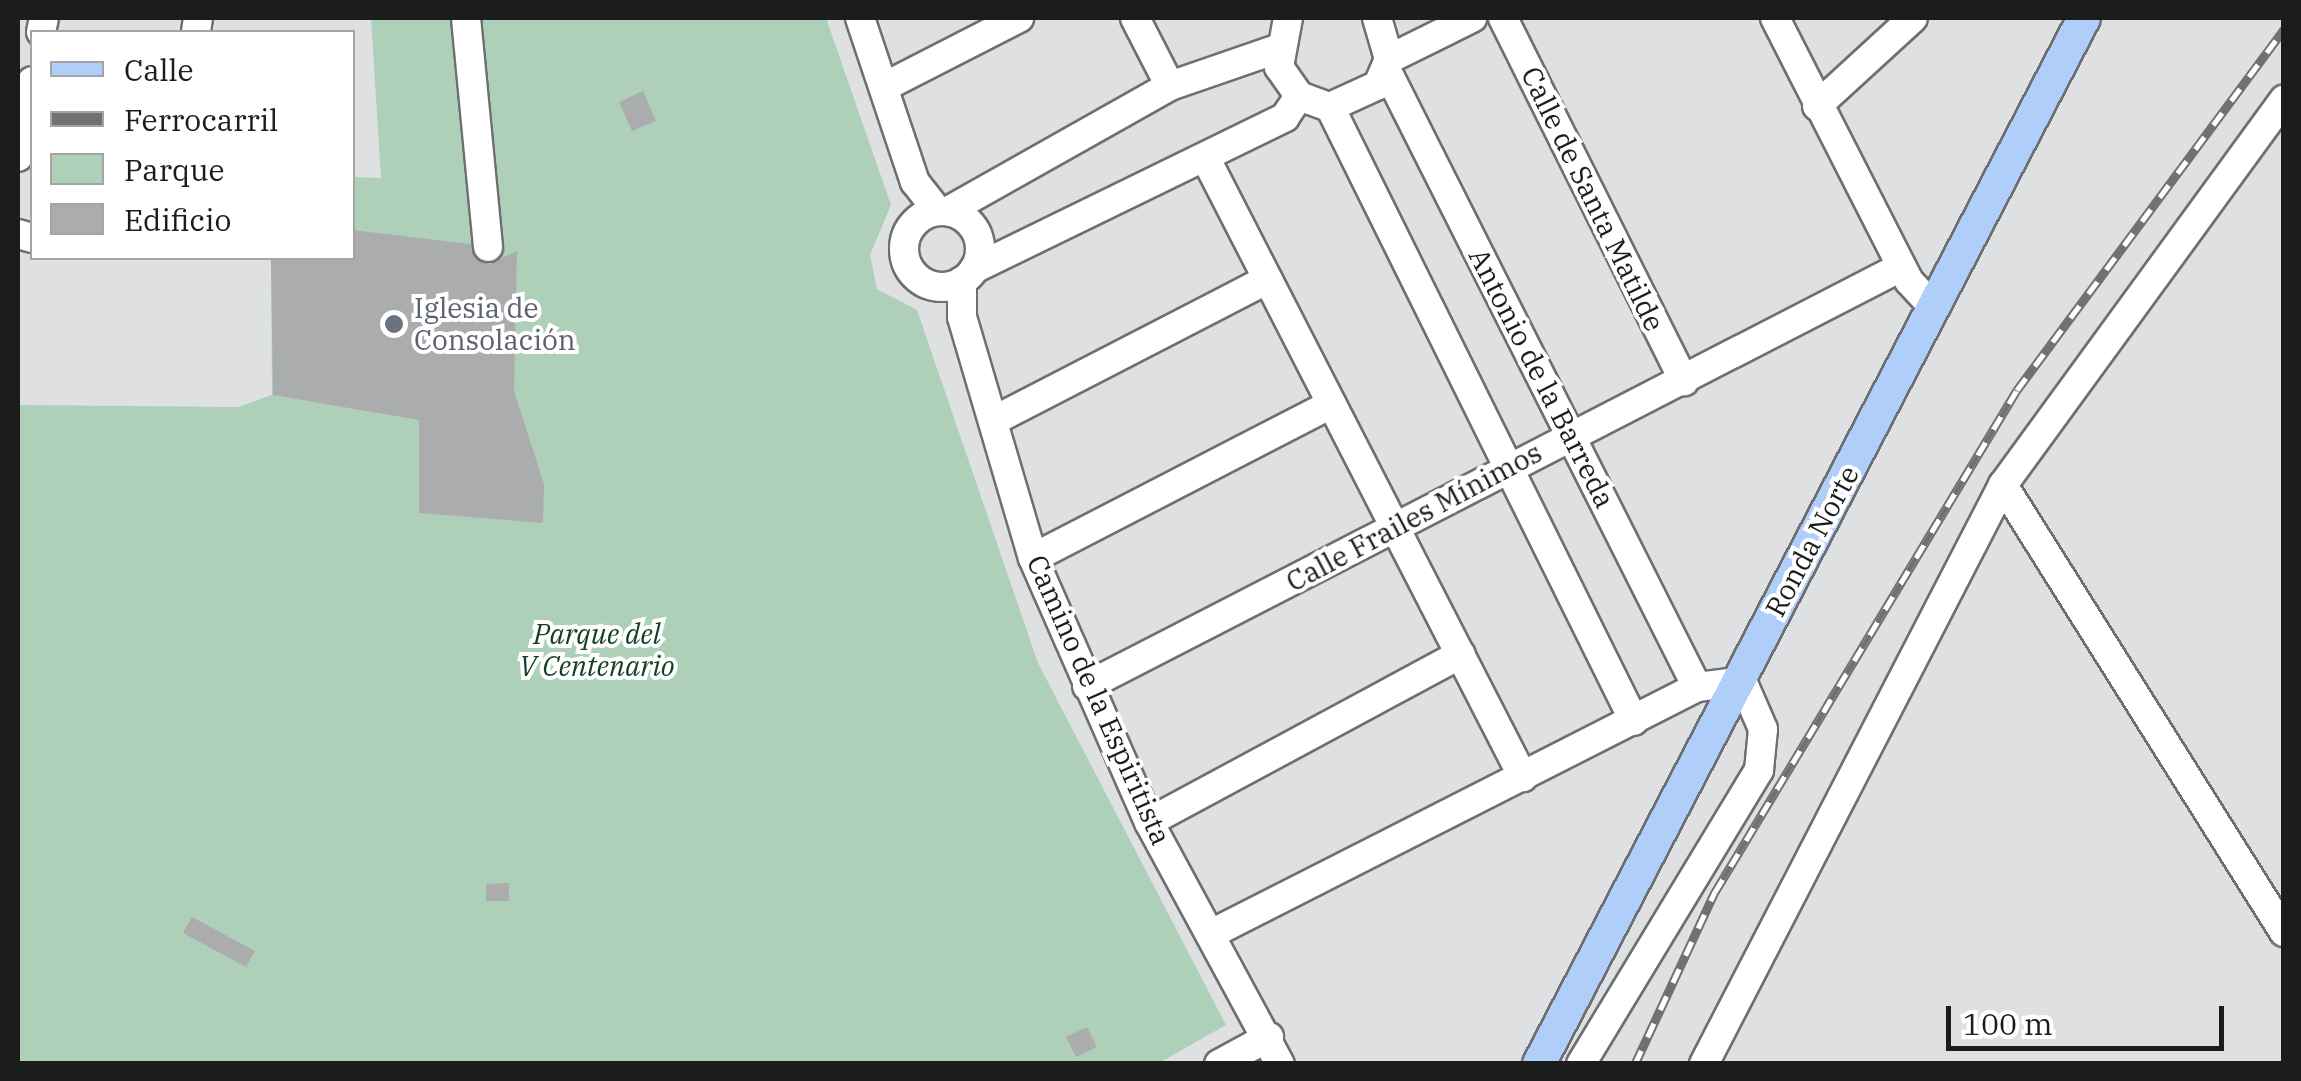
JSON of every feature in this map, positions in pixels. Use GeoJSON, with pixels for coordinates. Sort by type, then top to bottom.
{"type":"FeatureCollection","features":[{"type":"Feature","properties":{"kind":"main road","name":"Ronda Norte"},"geometry":{"type":"LineString","coordinates":[[1539,1064],[2084,18]]}},
{"type":"Feature","properties":{"kind":"street"},"geometry":{"type":"LineString","coordinates":[[466,18],[488,247]]}},
{"type":"Feature","properties":{"kind":"street"},"geometry":{"type":"LineString","coordinates":[[860,18],[915,182],[907,265],[960,279],[1285,117],[1299,96],[1280,29],[911,227]]}},
{"type":"Feature","properties":{"kind":"street"},"geometry":{"type":"LineString","coordinates":[[884,87],[1019,18]]}},
{"type":"Feature","properties":{"kind":"street"},"geometry":{"type":"LineString","coordinates":[[1135,18],[1170,86]]}},
{"type":"Feature","properties":{"kind":"street","name":"Antonio de la Barreda"},"geometry":{"type":"LineString","coordinates":[[1377,18],[1387,64],[1698,687]]}},
{"type":"Feature","properties":{"kind":"street"},"geometry":{"type":"LineString","coordinates":[[1299,96],[1330,107],[1364,97],[1387,64],[1472,18]]}},
{"type":"Feature","properties":{"kind":"street","name":"Calle de Santa Matilde"},"geometry":{"type":"LineString","coordinates":[[1503,18],[1684,381]]}},
{"type":"Feature","properties":{"kind":"street"},"geometry":{"type":"LineString","coordinates":[[1775,18],[1902,267],[1932,306]]}},
{"type":"Feature","properties":{"kind":"street"},"geometry":{"type":"LineString","coordinates":[[1817,106],[1912,18]]}},
{"type":"Feature","properties":{"kind":"street"},"geometry":{"type":"LineString","coordinates":[[18,157],[30,92]]}},
{"type":"Feature","properties":{"kind":"street"},"geometry":{"type":"LineString","coordinates":[[1704,1064],[2003,484],[2284,99]]}},
{"type":"Feature","properties":{"kind":"street"},"geometry":{"type":"LineString","coordinates":[[1330,107],[1634,721]]}},
{"type":"Feature","properties":{"kind":"street"},"geometry":{"type":"LineString","coordinates":[[1205,157],[1523,778]]}},
{"type":"Feature","properties":{"kind":"street"},"geometry":{"type":"LineString","coordinates":[[915,182],[942,211]]}},
{"type":"Feature","properties":{"kind":"street","name":"Camino de la Espiritista"},"geometry":{"type":"LineString","coordinates":[[942,211],[978,236],[960,279],[962,317],[1033,558],[1149,822],[1213,933],[1280,1064]]}},
{"type":"Feature","properties":{"kind":"street","name":"Calle Frailes Mínimos"},"geometry":{"type":"LineString","coordinates":[[1087,686],[1507,466],[1684,381],[1902,267]]}},
{"type":"Feature","properties":{"kind":"street"},"geometry":{"type":"LineString","coordinates":[[994,420],[1268,279]]}},
{"type":"Feature","properties":{"kind":"street"},"geometry":{"type":"LineString","coordinates":[[1033,558],[1332,404]]}},
{"type":"Feature","properties":{"kind":"street"},"geometry":{"type":"LineString","coordinates":[[2003,484],[2284,932]]}},
{"type":"Feature","properties":{"kind":"street"},"geometry":{"type":"LineString","coordinates":[[1149,822],[1462,654]]}},
{"type":"Feature","properties":{"kind":"street"},"geometry":{"type":"LineString","coordinates":[[1213,933],[1698,687],[1739,679],[1762,728],[1759,770],[1581,1064]]}},
{"type":"Feature","properties":{"kind":"street"},"geometry":{"type":"LineString","coordinates":[[1219,1064],[1269,1037]]}},
{"type":"Feature","properties":{"kind":"green space","name":"Parque del V Centenario"},"geometry":{"type":"Polygon","coordinates":[[[371,18],[826,18],[891,205],[870,255],[877,289],[917,310],[1038,663],[1226,1025],[1157,1064],[18,1063],[18,405],[238,407],[272,395],[271,260],[355,260],[355,177],[381,178],[371,18]]]}},
{"type":"Feature","properties":{"kind":"building"},"geometry":{"type":"Polygon","coordinates":[[[643,91],[656,121],[632,131],[619,102],[643,91]]]}},
{"type":"Feature","properties":{"kind":"building","name":"Iglesia de Consolación"},"geometry":{"type":"Polygon","coordinates":[[[355,230],[470,244],[489,264],[517,251],[514,391],[544,484],[543,523],[419,513],[419,420],[273,395],[271,260],[355,260],[355,230]]]}},
{"type":"Feature","properties":{"kind":"building"},"geometry":{"type":"Polygon","coordinates":[[[509,883],[509,901],[486,901],[486,884],[509,883]]]}},
{"type":"Feature","properties":{"kind":"building"},"geometry":{"type":"Polygon","coordinates":[[[192,917],[255,951],[246,967],[183,933],[192,917]]]}},
{"type":"Feature","properties":{"kind":"building"},"geometry":{"type":"Polygon","coordinates":[[[1087,1027],[1097,1047],[1076,1057],[1066,1037],[1087,1027]]]}},
{"type":"Feature","properties":{"kind":"railway"},"geometry":{"type":"LineString","coordinates":[[1635,1064],[1715,892],[2017,390],[2284,29]]}},
{"type":"Feature","properties":{"kind":"place","name":"Iglesia de Consolación"},"geometry":{"type":"Point","coordinates":[394,324]}}]}
